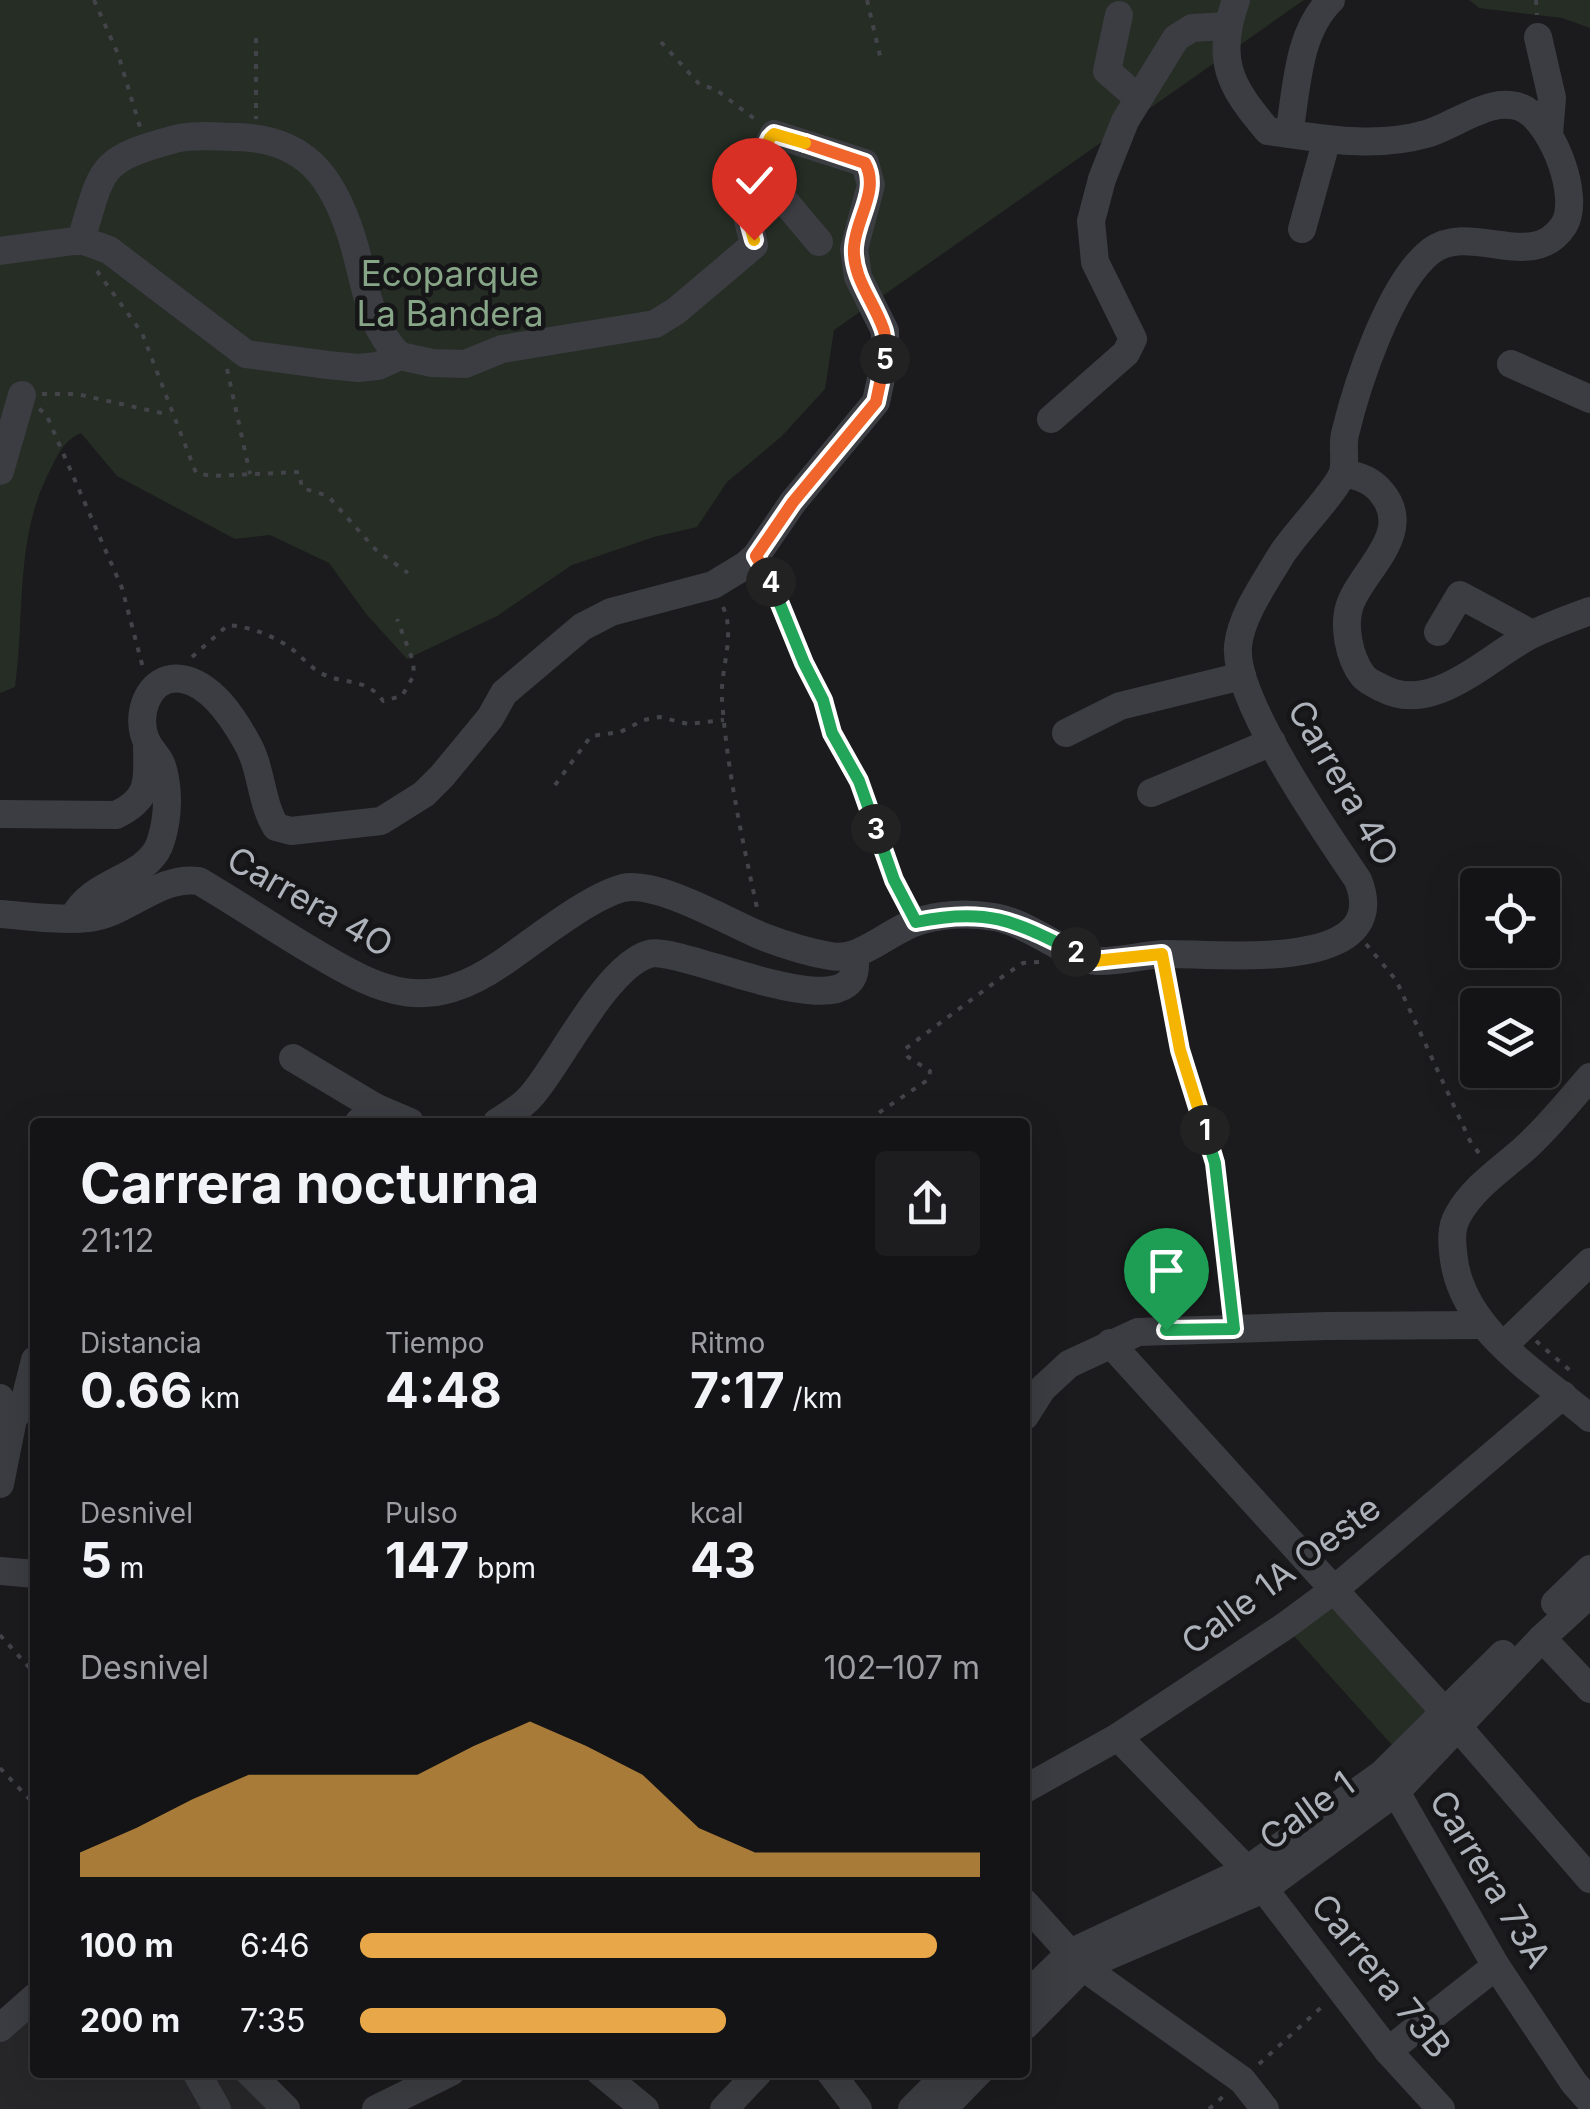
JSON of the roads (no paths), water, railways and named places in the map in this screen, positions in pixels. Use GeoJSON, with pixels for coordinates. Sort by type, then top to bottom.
{"type":"FeatureCollection","features":[{"type":"Feature","properties":{"kind":"street"},"geometry":{"type":"LineString","coordinates":[[1289,134],[1307,36],[1313,19],[1331,0]]}},
{"type":"Feature","properties":{"kind":"street"},"geometry":{"type":"LineString","coordinates":[[1232,13],[1226,46],[1231,78],[1240,98],[1268,131],[1327,140],[1380,142],[1430,134],[1491,106],[1511,106],[1526,110],[1549,134]]}},
{"type":"Feature","properties":{"kind":"street"},"geometry":{"type":"LineString","coordinates":[[1051,418],[1126,353],[1133,339],[1095,262],[1091,221],[1102,178],[1138,98],[1176,38],[1232,13]]}},
{"type":"Feature","properties":{"kind":"street"},"geometry":{"type":"LineString","coordinates":[[1118,15],[1107,71],[1138,98]]}},
{"type":"Feature","properties":{"kind":"street"},"geometry":{"type":"LineString","coordinates":[[1538,37],[1552,98],[1549,134],[1569,193],[1570,212],[1556,234],[1538,246],[1452,241],[1434,249],[1418,264],[1381,324],[1344,437],[1343,474],[1375,484],[1388,500],[1393,519],[1389,542],[1350,604],[1348,641],[1364,678],[1403,697],[1446,686],[1532,634],[1590,611]]}},
{"type":"Feature","properties":{"kind":"street"},"geometry":{"type":"LineString","coordinates":[[0,814],[87,816],[116,814],[132,807],[144,796],[148,772],[144,713],[159,684],[194,681],[222,705],[249,744],[267,812],[276,827],[292,831],[381,821],[433,785],[490,718],[504,693],[582,627],[611,612],[712,585],[756,556],[793,502],[876,402],[885,360],[885,331],[858,276],[854,249],[872,184],[870,172],[865,163],[780,134],[770,138],[742,196],[754,240],[751,250],[676,311],[656,324],[625,332],[502,349],[465,364],[432,363],[400,356],[388,346],[366,296],[352,237],[325,176],[304,156],[256,138],[183,137],[144,147],[112,162],[101,174],[81,240]]}},
{"type":"Feature","properties":{"kind":"street"},"geometry":{"type":"LineString","coordinates":[[1302,229],[1327,140]]}},
{"type":"Feature","properties":{"kind":"street"},"geometry":{"type":"LineString","coordinates":[[757,168],[819,242]]}},
{"type":"Feature","properties":{"kind":"street"},"geometry":{"type":"LineString","coordinates":[[0,251],[81,240],[109,250],[246,354],[358,368],[378,366],[400,356]]}},
{"type":"Feature","properties":{"kind":"street"},"geometry":{"type":"LineString","coordinates":[[1511,364],[1590,399]]}},
{"type":"Feature","properties":{"kind":"street"},"geometry":{"type":"LineString","coordinates":[[0,471],[22,396]]}},
{"type":"Feature","properties":{"kind":"street","name":"Carrera 4O"},"geometry":{"type":"LineString","coordinates":[[0,914],[88,918],[112,912],[182,878],[199,881],[372,986],[431,993],[479,979],[572,916],[625,888],[660,893],[764,936],[835,958],[854,955],[916,922],[954,914],[1016,922],[1094,961],[1162,954],[1231,956],[1309,950],[1344,938],[1362,917],[1366,898],[1272,742],[1242,676],[1238,646],[1249,613],[1281,555],[1343,474]]}},
{"type":"Feature","properties":{"kind":"street"},"geometry":{"type":"LineString","coordinates":[[1438,632],[1460,594],[1532,634]]}},
{"type":"Feature","properties":{"kind":"street"},"geometry":{"type":"LineString","coordinates":[[1066,733],[1120,706],[1242,676]]}},
{"type":"Feature","properties":{"kind":"street"},"geometry":{"type":"LineString","coordinates":[[73,918],[80,903],[93,892],[138,868],[157,850],[166,823],[166,782],[159,756],[147,742]]}},
{"type":"Feature","properties":{"kind":"street"},"geometry":{"type":"LineString","coordinates":[[1151,793],[1272,742]]}},
{"type":"Feature","properties":{"kind":"street"},"geometry":{"type":"LineString","coordinates":[[502,1118],[531,1097],[582,1019],[631,964],[650,954],[670,953],[742,976],[814,992],[836,990],[850,982],[857,969],[854,955]]}},
{"type":"Feature","properties":{"kind":"street"},"geometry":{"type":"LineString","coordinates":[[293,1058],[367,1115]]}},
{"type":"Feature","properties":{"kind":"street"},"geometry":{"type":"LineString","coordinates":[[1590,1077],[1551,1122],[1494,1172],[1457,1216],[1452,1232],[1456,1275],[1465,1298],[1499,1333],[1570,1385],[1590,1418]]}},
{"type":"Feature","properties":{"kind":"street"},"geometry":{"type":"LineString","coordinates":[[1030,1408],[1042,1389],[1069,1364],[1138,1332],[1234,1329],[1499,1333],[1590,1262]]}},
{"type":"Feature","properties":{"kind":"street"},"geometry":{"type":"LineString","coordinates":[[1110,1343],[1335,1589],[1590,1878]]}},
{"type":"Feature","properties":{"kind":"street"},"geometry":{"type":"LineString","coordinates":[[0,1484],[6,1423],[24,1404],[30,1380]]}},
{"type":"Feature","properties":{"kind":"street","name":"Calle 1A Oeste"},"geometry":{"type":"LineString","coordinates":[[1030,1786],[1118,1737],[1335,1589],[1570,1385]]}},
{"type":"Feature","properties":{"kind":"street","name":"Calle 1"},"geometry":{"type":"LineString","coordinates":[[1030,1993],[1077,1960],[1256,1879],[1396,1792],[1451,1719],[1590,1569]]}},
{"type":"Feature","properties":{"kind":"street"},"geometry":{"type":"LineString","coordinates":[[0,1570],[30,1573]]}},
{"type":"Feature","properties":{"kind":"street","name":"Calle 1"},"geometry":{"type":"LineString","coordinates":[[1256,1879],[1451,1719],[1590,1594]]}},
{"type":"Feature","properties":{"kind":"street"},"geometry":{"type":"LineString","coordinates":[[1542,1638],[1590,1689]]}},
{"type":"Feature","properties":{"kind":"street","name":"Carrera 73B"},"geometry":{"type":"LineString","coordinates":[[1118,1737],[1256,1879],[1434,2107]]}},
{"type":"Feature","properties":{"kind":"street","name":"Carrera 73A"},"geometry":{"type":"LineString","coordinates":[[1396,1792],[1496,1966],[1590,2101]]}},
{"type":"Feature","properties":{"kind":"street"},"geometry":{"type":"LineString","coordinates":[[1030,1908],[1077,1960],[1242,2080],[1265,2109]]}},
{"type":"Feature","properties":{"kind":"street","name":"Calle 1"},"geometry":{"type":"LineString","coordinates":[[1030,2020],[1077,1960]]}},
{"type":"Feature","properties":{"kind":"street"},"geometry":{"type":"LineString","coordinates":[[1388,2051],[1496,1966]]}},
{"type":"Feature","properties":{"kind":"street"},"geometry":{"type":"LineString","coordinates":[[0,2028],[30,2001]]}},
{"type":"Feature","properties":{"kind":"street"},"geometry":{"type":"LineString","coordinates":[[200,2078],[218,2109]]}},
{"type":"Feature","properties":{"kind":"street"},"geometry":{"type":"LineString","coordinates":[[256,2078],[286,2109]]}},
{"type":"Feature","properties":{"kind":"street"},"geometry":{"type":"LineString","coordinates":[[376,2109],[439,2078]]}},
{"type":"Feature","properties":{"kind":"street"},"geometry":{"type":"LineString","coordinates":[[607,2078],[645,2109]]}},
{"type":"Feature","properties":{"kind":"street"},"geometry":{"type":"LineString","coordinates":[[724,2109],[753,2078]]}},
{"type":"Feature","properties":{"kind":"street"},"geometry":{"type":"LineString","coordinates":[[835,2078],[858,2109]]}},
{"type":"Feature","properties":{"kind":"street"},"geometry":{"type":"LineString","coordinates":[[912,2109],[942,2078]]}},
{"type":"Feature","properties":{"kind":"street"},"geometry":{"type":"LineString","coordinates":[[943,2109],[973,2078]]}},
{"type":"Feature","properties":{"kind":"park label","name":"Ecoparque La Bandera"},"geometry":{"type":"Point","coordinates":[450,294]}}]}
